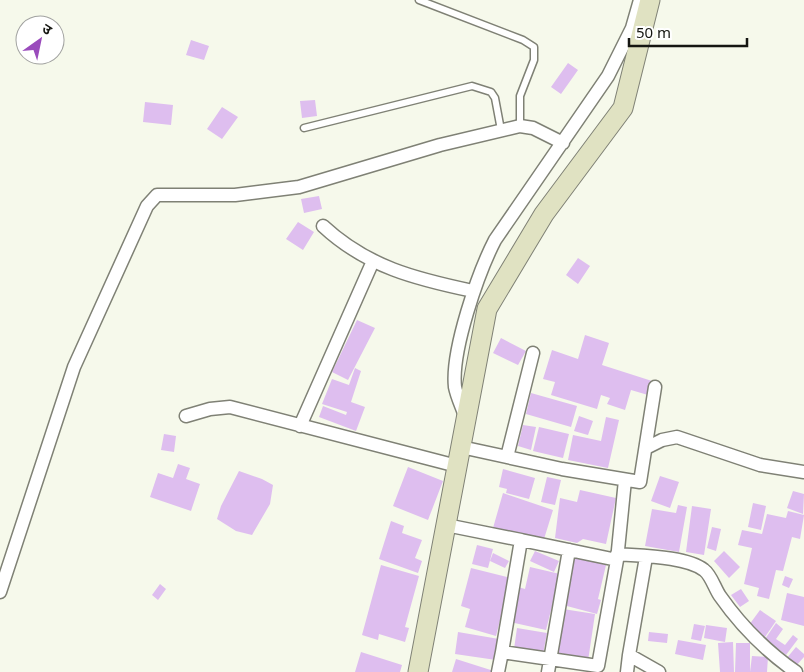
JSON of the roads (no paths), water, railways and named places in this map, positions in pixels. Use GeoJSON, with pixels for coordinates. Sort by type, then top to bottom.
{"type":"FeatureCollection","features":[{"type":"Feature","properties":{"kind":"main road"},"geometry":{"type":"LineString","coordinates":[[418,672],[487,309],[544,214],[623,108],[650,0]]}},
{"type":"Feature","properties":{"kind":"street"},"geometry":{"type":"LineString","coordinates":[[466,418],[456,389],[455,374],[474,291],[495,240],[608,76],[632,28],[640,0]]}},
{"type":"Feature","properties":{"kind":"street"},"geometry":{"type":"LineString","coordinates":[[0,592],[74,367],[148,206],[157,195],[235,196],[299,187],[440,145],[520,126],[533,128],[563,143]]}},
{"type":"Feature","properties":{"kind":"street"},"geometry":{"type":"LineString","coordinates":[[323,226],[347,247],[373,261],[417,278],[474,291]]}},
{"type":"Feature","properties":{"kind":"street"},"geometry":{"type":"LineString","coordinates":[[300,426],[373,261]]}},
{"type":"Feature","properties":{"kind":"street"},"geometry":{"type":"LineString","coordinates":[[507,457],[533,353]]}},
{"type":"Feature","properties":{"kind":"street"},"geometry":{"type":"LineString","coordinates":[[460,447],[640,482],[656,387]]}},
{"type":"Feature","properties":{"kind":"street"},"geometry":{"type":"LineString","coordinates":[[186,416],[230,407],[457,466]]}},
{"type":"Feature","properties":{"kind":"street"},"geometry":{"type":"LineString","coordinates":[[646,448],[662,440],[677,437],[760,465],[804,472]]}},
{"type":"Feature","properties":{"kind":"street"},"geometry":{"type":"LineString","coordinates":[[502,652],[549,666],[598,666],[617,557],[625,480]]}},
{"type":"Feature","properties":{"kind":"street"},"geometry":{"type":"LineString","coordinates":[[446,525],[569,550],[617,557],[646,557],[683,562],[704,570],[720,596],[748,632],[772,655],[796,672]]}},
{"type":"Feature","properties":{"kind":"street"},"geometry":{"type":"LineString","coordinates":[[498,672],[521,540]]}},
{"type":"Feature","properties":{"kind":"street"},"geometry":{"type":"LineString","coordinates":[[549,666],[569,550]]}},
{"type":"Feature","properties":{"kind":"street"},"geometry":{"type":"LineString","coordinates":[[626,672],[646,557]]}},
{"type":"Feature","properties":{"kind":"street"},"geometry":{"type":"LineString","coordinates":[[629,655],[658,672]]}},
{"type":"Feature","properties":{"kind":"street"},"geometry":{"type":"LineString","coordinates":[[800,672],[804,670]]}},
{"type":"Feature","properties":{"kind":"lane"},"geometry":{"type":"LineString","coordinates":[[418,0],[522,40],[534,47],[534,60],[520,96],[520,126]]}},
{"type":"Feature","properties":{"kind":"lane"},"geometry":{"type":"LineString","coordinates":[[304,128],[472,86],[491,92],[495,98],[501,130]]}}]}
